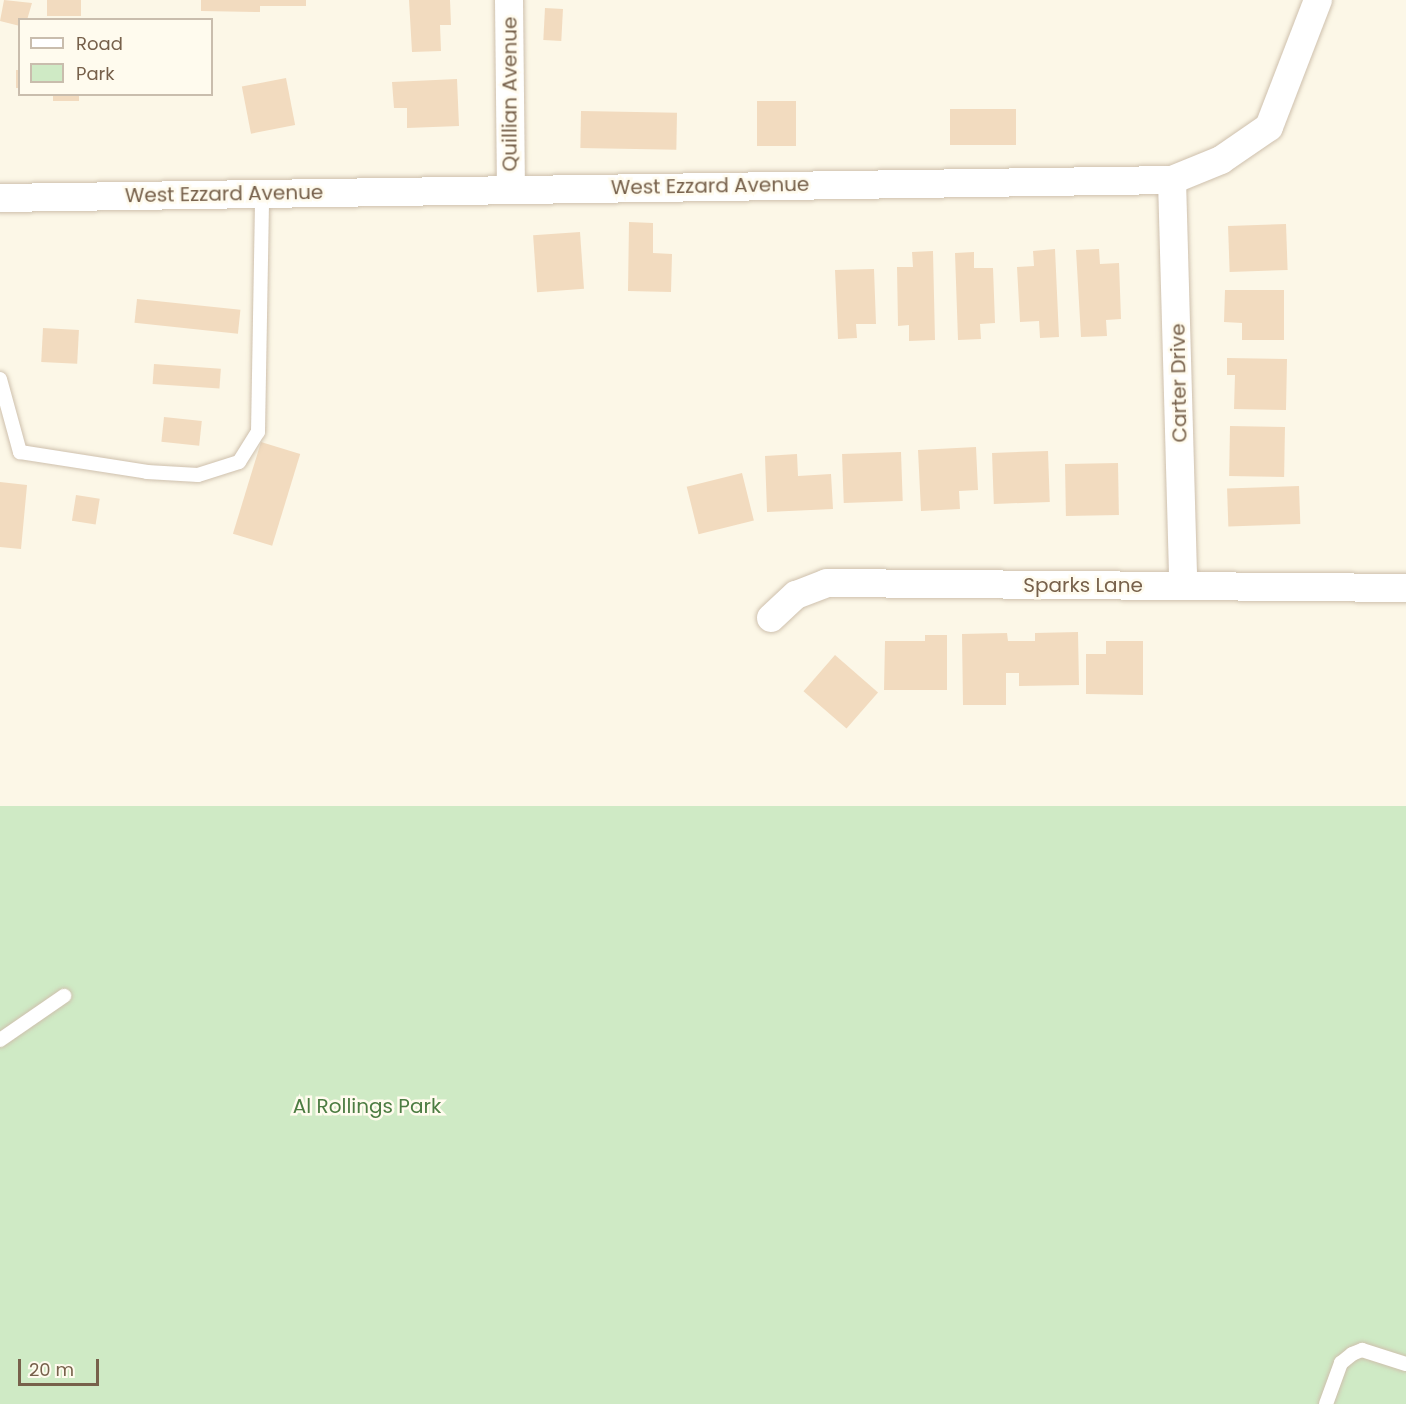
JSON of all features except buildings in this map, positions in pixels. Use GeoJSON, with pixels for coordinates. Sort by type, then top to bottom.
{"type":"FeatureCollection","features":[{"type":"Feature","properties":{"kind":"street","name":"Quillian Avenue"},"geometry":{"type":"LineString","coordinates":[[509,0],[511,188]]}},
{"type":"Feature","properties":{"kind":"street","name":"West Ezzard Avenue"},"geometry":{"type":"LineString","coordinates":[[0,198],[511,188],[1172,180],[1221,160],[1269,127],[1318,0]]}},
{"type":"Feature","properties":{"kind":"street","name":"Carter Drive"},"geometry":{"type":"LineString","coordinates":[[1172,180],[1183,585]]}},
{"type":"Feature","properties":{"kind":"street","name":"Sparks Lane"},"geometry":{"type":"LineString","coordinates":[[771,618],[796,595],[827,583],[1406,588]]}},
{"type":"Feature","properties":{"kind":"lane"},"geometry":{"type":"LineString","coordinates":[[0,379],[20,452],[147,472],[198,475],[239,462],[258,432],[262,193]]}},
{"type":"Feature","properties":{"kind":"lane"},"geometry":{"type":"LineString","coordinates":[[0,1040],[64,996]]}},
{"type":"Feature","properties":{"kind":"lane"},"geometry":{"type":"LineString","coordinates":[[1326,1404],[1341,1363],[1352,1354],[1362,1350],[1406,1364]]}},
{"type":"Feature","properties":{"kind":"green space","name":"Al Rollings Park"},"geometry":{"type":"Polygon","coordinates":[[[0,806],[1406,806],[1406,1404],[0,1404],[0,806]]]}}]}
